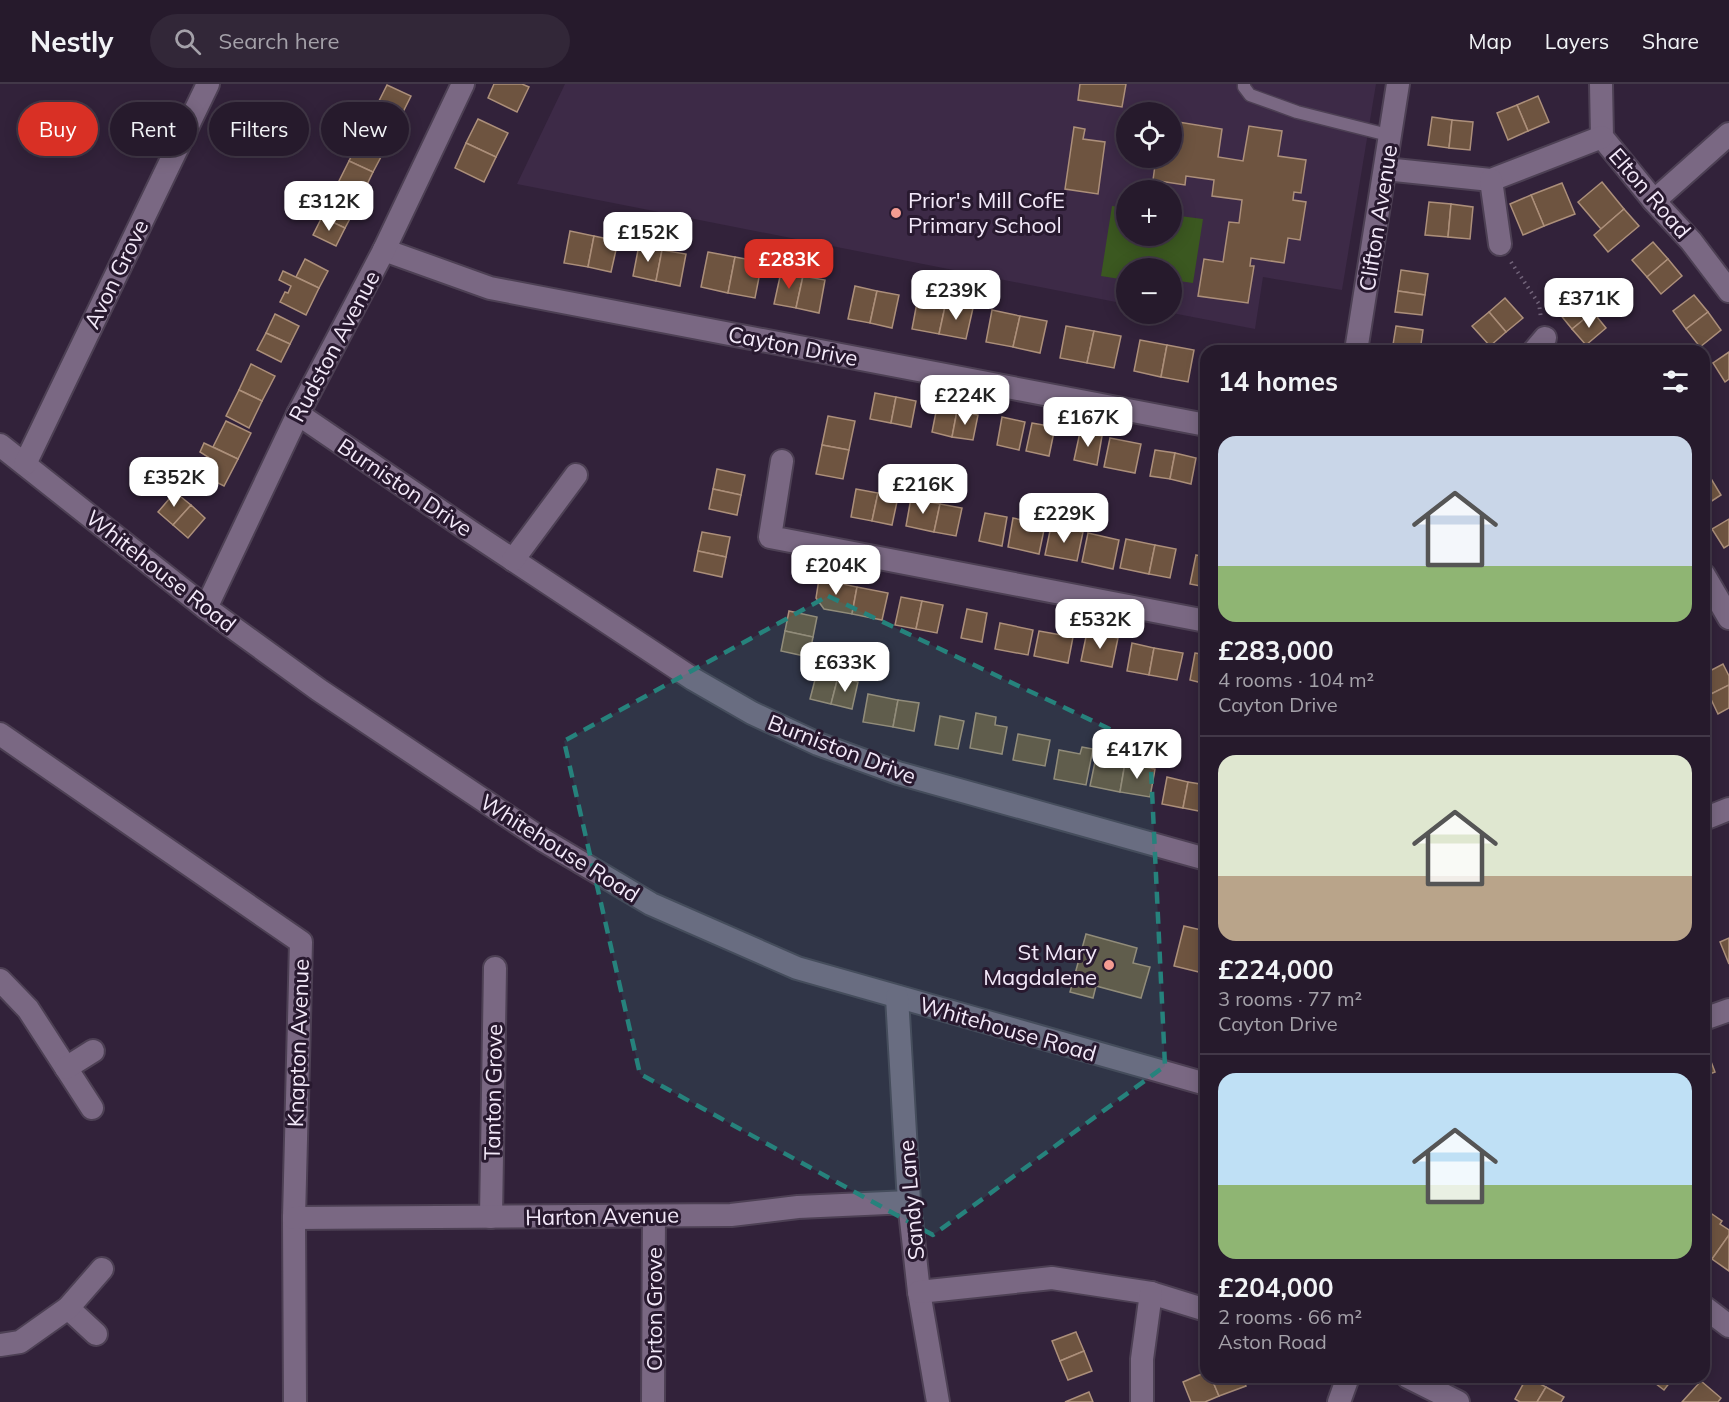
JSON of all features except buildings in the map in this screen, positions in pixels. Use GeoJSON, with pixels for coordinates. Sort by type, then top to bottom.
{"type":"FeatureCollection","features":[{"type":"Feature","properties":{"kind":"street","name":"Avon Grove"},"geometry":{"type":"LineString","coordinates":[[25,464],[208,84]]}},
{"type":"Feature","properties":{"kind":"street","name":"Rudston Avenue"},"geometry":{"type":"LineString","coordinates":[[206,608],[298,414],[384,250],[463,84]]}},
{"type":"Feature","properties":{"kind":"street","name":"Clifton Avenue"},"geometry":{"type":"LineString","coordinates":[[1357,345],[1392,136],[1398,84]]}},
{"type":"Feature","properties":{"kind":"street","name":"Elton Road"},"geometry":{"type":"LineString","coordinates":[[1601,84],[1602,137],[1654,201],[1691,241],[1729,291]]}},
{"type":"Feature","properties":{"kind":"street"},"geometry":{"type":"LineString","coordinates":[[1654,201],[1729,134]]}},
{"type":"Feature","properties":{"kind":"street"},"geometry":{"type":"LineString","coordinates":[[1385,169],[1491,180],[1602,137]]}},
{"type":"Feature","properties":{"kind":"street"},"geometry":{"type":"LineString","coordinates":[[1491,180],[1500,244]]}},
{"type":"Feature","properties":{"kind":"street","name":"Cayton Drive"},"geometry":{"type":"LineString","coordinates":[[384,250],[490,288],[1200,424]]}},
{"type":"Feature","properties":{"kind":"street","name":"Burniston Drive"},"geometry":{"type":"LineString","coordinates":[[298,414],[693,679],[752,713],[818,744],[898,774],[1200,857]]}},
{"type":"Feature","properties":{"kind":"street","name":"Whitehouse Road"},"geometry":{"type":"LineString","coordinates":[[0,445],[206,608],[319,690],[543,840],[651,904],[796,968],[1200,1082]]}},
{"type":"Feature","properties":{"kind":"street"},"geometry":{"type":"LineString","coordinates":[[782,461],[770,537],[1200,620]]}},
{"type":"Feature","properties":{"kind":"street"},"geometry":{"type":"LineString","coordinates":[[513,560],[576,475]]}},
{"type":"Feature","properties":{"kind":"street"},"geometry":{"type":"LineString","coordinates":[[1710,585],[1729,618]]}},
{"type":"Feature","properties":{"kind":"street","name":"Knapton Avenue"},"geometry":{"type":"LineString","coordinates":[[0,734],[301,942],[294,1218],[295,1402]]}},
{"type":"Feature","properties":{"kind":"street"},"geometry":{"type":"LineString","coordinates":[[1710,817],[1729,809]]}},
{"type":"Feature","properties":{"kind":"street","name":"Tanton Grove"},"geometry":{"type":"LineString","coordinates":[[491,1217],[495,968]]}},
{"type":"Feature","properties":{"kind":"street"},"geometry":{"type":"LineString","coordinates":[[0,980],[28,1009],[92,1108]]}},
{"type":"Feature","properties":{"kind":"street","name":"Sandy Lane"},"geometry":{"type":"LineString","coordinates":[[897,997],[909,1202],[919,1292],[938,1402]]}},
{"type":"Feature","properties":{"kind":"street"},"geometry":{"type":"LineString","coordinates":[[1710,1016],[1729,1010]]}},
{"type":"Feature","properties":{"kind":"street"},"geometry":{"type":"LineString","coordinates":[[66,1068],[93,1050]]}},
{"type":"Feature","properties":{"kind":"street","name":"Harton Avenue"},"geometry":{"type":"LineString","coordinates":[[294,1218],[731,1215],[798,1207],[909,1202]]}},
{"type":"Feature","properties":{"kind":"street","name":"Orton Grove"},"geometry":{"type":"LineString","coordinates":[[653,1402],[654,1216]]}},
{"type":"Feature","properties":{"kind":"street"},"geometry":{"type":"LineString","coordinates":[[0,1345],[20,1342],[68,1308],[102,1269]]}},
{"type":"Feature","properties":{"kind":"street"},"geometry":{"type":"LineString","coordinates":[[919,1292],[1052,1278],[1151,1293],[1200,1308]]}},
{"type":"Feature","properties":{"kind":"street"},"geometry":{"type":"LineString","coordinates":[[1142,1402],[1142,1359],[1151,1293]]}},
{"type":"Feature","properties":{"kind":"street"},"geometry":{"type":"LineString","coordinates":[[68,1308],[96,1334]]}},
{"type":"Feature","properties":{"kind":"street"},"geometry":{"type":"LineString","coordinates":[[1710,1312],[1729,1326]]}},
{"type":"Feature","properties":{"kind":"street"},"geometry":{"type":"LineString","coordinates":[[1339,1402],[1346,1383]]}},
{"type":"Feature","properties":{"kind":"street"},"geometry":{"type":"LineString","coordinates":[[1420,1383],[1458,1402]]}},
{"type":"Feature","properties":{"kind":"lane"},"geometry":{"type":"LineString","coordinates":[[1244,84],[1250,95],[1297,112],[1392,136]]}},
{"type":"Feature","properties":{"kind":"path"},"geometry":{"type":"LineString","coordinates":[[1500,244],[1539,304],[1540,345]]}},
{"type":"Feature","properties":{"kind":"highlighted area"},"geometry":{"type":"Polygon","coordinates":[[[828,596],[1150,748],[1165,1066],[933,1235],[640,1074],[564,741],[828,596]]]}},
{"type":"Feature","properties":{"kind":"shaded area","name":"Prior's Mill CofE Primary School"},"geometry":{"type":"Polygon","coordinates":[[[565,84],[1376,84],[1342,290],[1263,277],[1255,329],[1182,315],[1182,258],[1116,258],[1116,302],[517,184],[565,84]]]}},
{"type":"Feature","properties":{"kind":"green space"},"geometry":{"type":"Polygon","coordinates":[[[1112,206],[1116,207],[1116,246],[1182,246],[1182,216],[1203,219],[1193,283],[1182,281],[1182,258],[1116,258],[1116,278],[1101,276],[1112,206]]]}},
{"type":"Feature","properties":{"kind":"place","name":"Prior's Mill CofE Primary School"},"geometry":{"type":"Point","coordinates":[896,213]}},
{"type":"Feature","properties":{"kind":"place","name":"St Mary Magdalene"},"geometry":{"type":"Point","coordinates":[1109,965]}}]}
